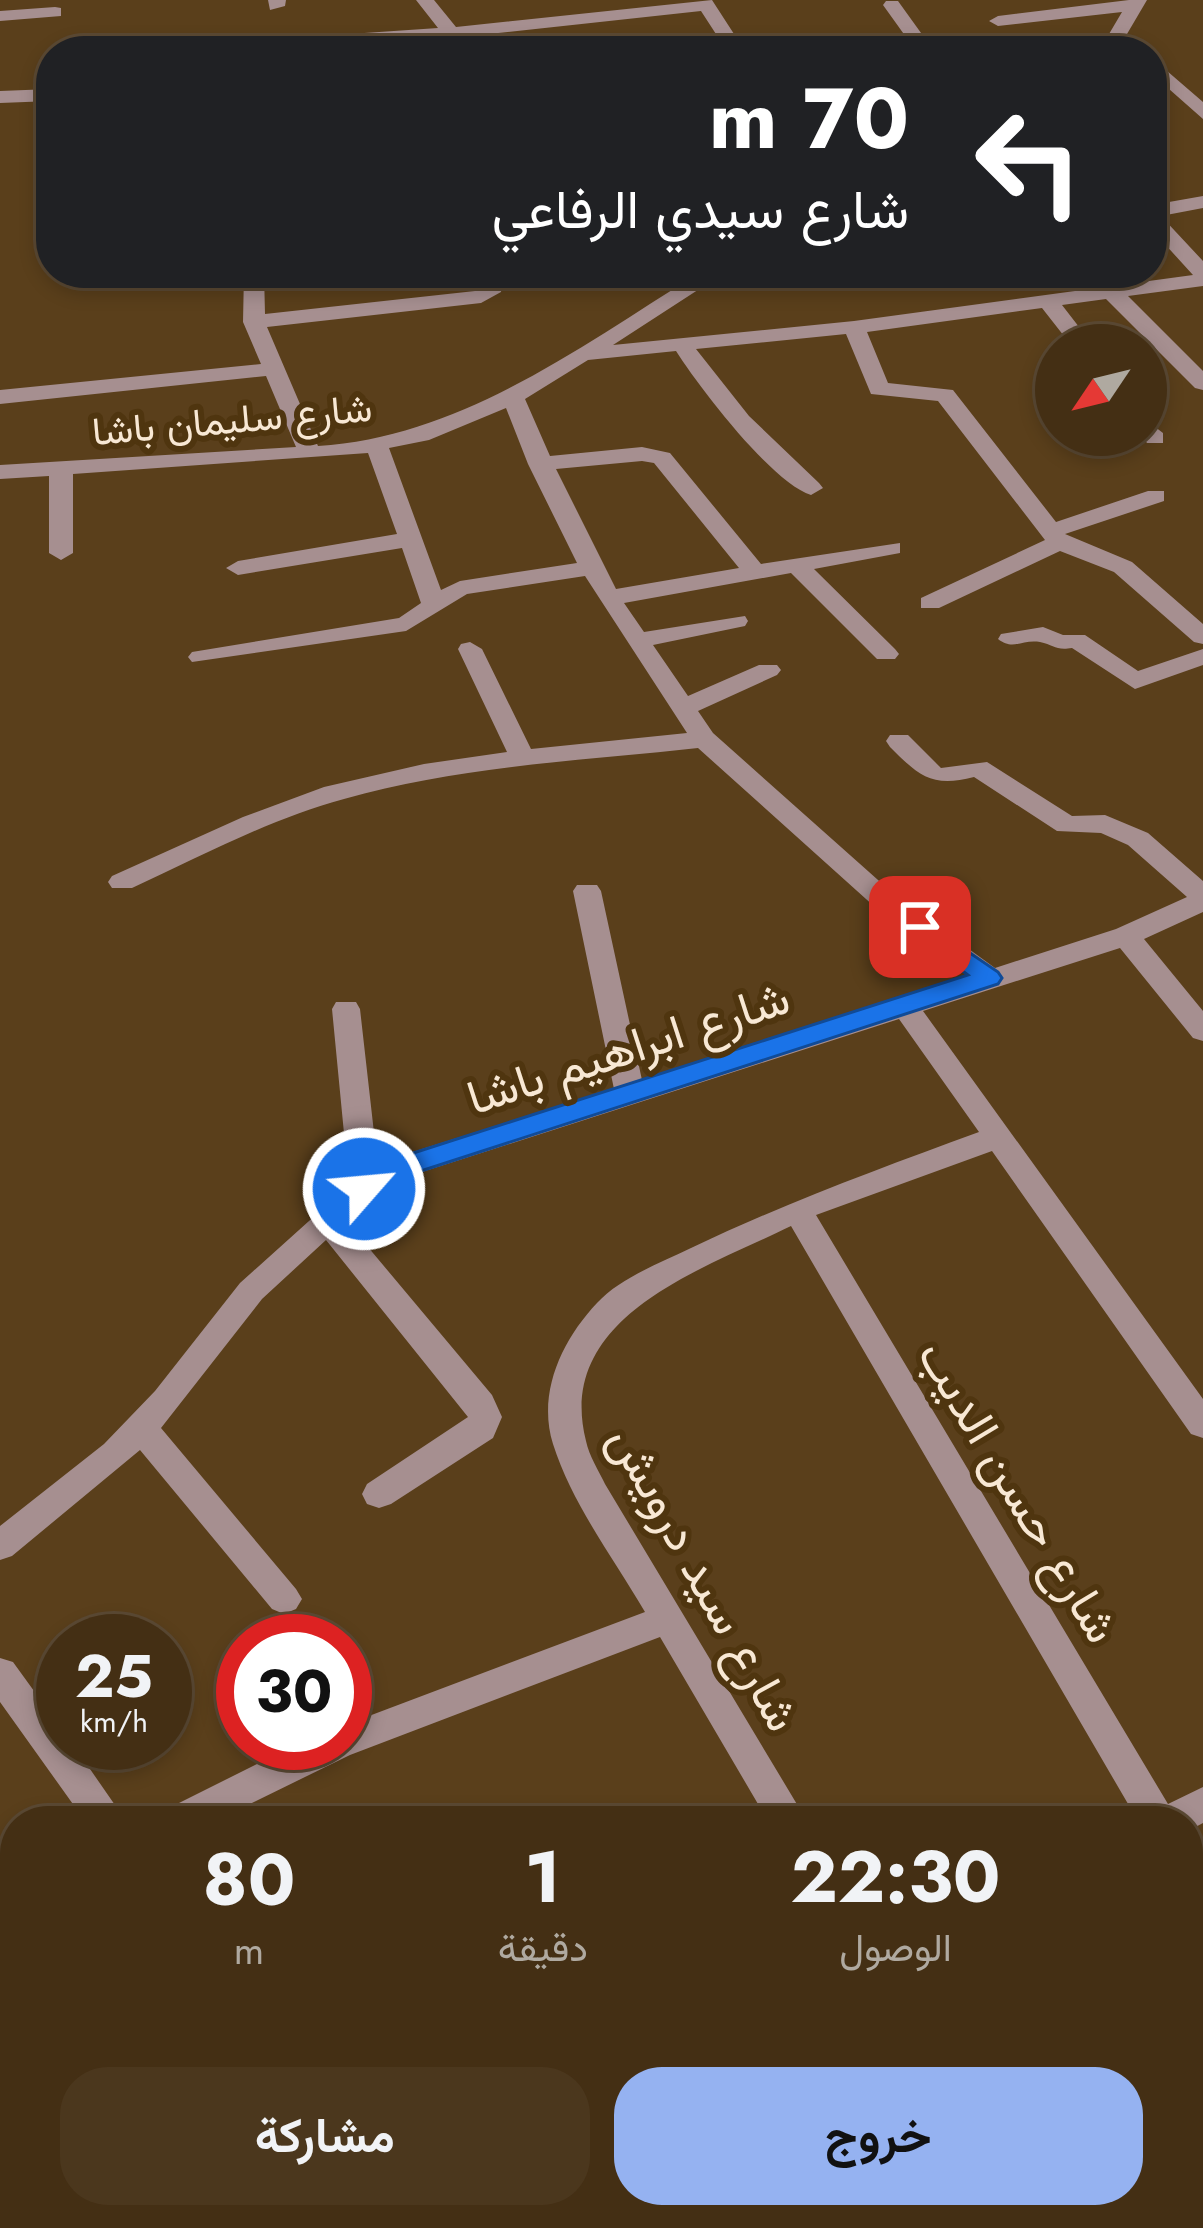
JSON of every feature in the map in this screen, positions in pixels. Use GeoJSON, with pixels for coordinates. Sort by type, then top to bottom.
{"type":"FeatureCollection","features":[{"type":"Feature","properties":{"kind":"street"},"geometry":{"type":"LineString","coordinates":[[425,0],[449,36]]}},
{"type":"Feature","properties":{"kind":"street"},"geometry":{"type":"LineString","coordinates":[[481,36],[612,8],[704,3],[726,36]]}},
{"type":"Feature","properties":{"kind":"street"},"geometry":{"type":"LineString","coordinates":[[998,21],[1136,3]]}},
{"type":"Feature","properties":{"kind":"street"},"geometry":{"type":"LineString","coordinates":[[1118,36],[1136,3]]}},
{"type":"Feature","properties":{"kind":"street"},"geometry":{"type":"LineString","coordinates":[[892,5],[914,36]]}},
{"type":"Feature","properties":{"kind":"street"},"geometry":{"type":"LineString","coordinates":[[0,16],[55,13]]}},
{"type":"Feature","properties":{"kind":"street"},"geometry":{"type":"LineString","coordinates":[[1120,33],[1123,36]]}},
{"type":"Feature","properties":{"kind":"street"},"geometry":{"type":"LineString","coordinates":[[1167,78],[1203,112]]}},
{"type":"Feature","properties":{"kind":"street"},"geometry":{"type":"LineString","coordinates":[[0,97],[36,96]]}},
{"type":"Feature","properties":{"kind":"street"},"geometry":{"type":"LineString","coordinates":[[1167,213],[1198,209]]}},
{"type":"Feature","properties":{"kind":"street"},"geometry":{"type":"LineString","coordinates":[[1167,233],[1203,276]]}},
{"type":"Feature","properties":{"kind":"street"},"geometry":{"type":"LineString","coordinates":[[1167,282],[1203,276]]}},
{"type":"Feature","properties":{"kind":"street"},"geometry":{"type":"LineString","coordinates":[[254,288],[254,322],[310,453]]}},
{"type":"Feature","properties":{"kind":"street"},"geometry":{"type":"LineString","coordinates":[[254,322],[481,297],[494,288]]}},
{"type":"Feature","properties":{"kind":"street","name":"شارع سليمان باشا"},"geometry":{"type":"LineString","coordinates":[[0,472],[377,446],[461,422],[513,397],[689,288]]}},
{"type":"Feature","properties":{"kind":"street"},"geometry":{"type":"LineString","coordinates":[[575,355],[854,327],[1134,288]]}},
{"type":"Feature","properties":{"kind":"street"},"geometry":{"type":"LineString","coordinates":[[1111,292],[1203,383]]}},
{"type":"Feature","properties":{"kind":"street"},"geometry":{"type":"LineString","coordinates":[[1047,301],[1065,324]]}},
{"type":"Feature","properties":{"kind":"street"},"geometry":{"type":"LineString","coordinates":[[854,327],[879,389],[946,395],[1055,536],[1082,555],[1123,567],[1203,637]]}},
{"type":"Feature","properties":{"kind":"street"},"geometry":{"type":"LineString","coordinates":[[682,344],[713,392],[756,441],[811,488]]}},
{"type":"Feature","properties":{"kind":"street"},"geometry":{"type":"LineString","coordinates":[[0,397],[273,369]]}},
{"type":"Feature","properties":{"kind":"street"},"geometry":{"type":"LineString","coordinates":[[513,397],[539,464],[609,598],[704,739],[868,887],[989,978]]}},
{"type":"Feature","properties":{"kind":"street"},"geometry":{"type":"LineString","coordinates":[[377,446],[435,607]]}},
{"type":"Feature","properties":{"kind":"street"},"geometry":{"type":"LineString","coordinates":[[539,464],[642,454],[662,458],[755,572]]}},
{"type":"Feature","properties":{"kind":"street"},"geometry":{"type":"LineString","coordinates":[[61,469],[62,553]]}},
{"type":"Feature","properties":{"kind":"street"},"geometry":{"type":"LineString","coordinates":[[930,603],[1055,536],[1156,496]]}},
{"type":"Feature","properties":{"kind":"street"},"geometry":{"type":"LineString","coordinates":[[238,568],[411,539]]}},
{"type":"Feature","properties":{"kind":"street"},"geometry":{"type":"LineString","coordinates":[[609,598],[892,548]]}},
{"type":"Feature","properties":{"kind":"street"},"geometry":{"type":"LineString","coordinates":[[796,565],[886,654]]}},
{"type":"Feature","properties":{"kind":"street"},"geometry":{"type":"LineString","coordinates":[[201,657],[406,624],[460,588],[593,568]]}},
{"type":"Feature","properties":{"kind":"street"},"geometry":{"type":"LineString","coordinates":[[637,641],[736,621]]}},
{"type":"Feature","properties":{"kind":"street"},"geometry":{"type":"LineString","coordinates":[[1010,639],[1043,634],[1060,643],[1076,640],[1135,681],[1203,657]]}},
{"type":"Feature","properties":{"kind":"street"},"geometry":{"type":"LineString","coordinates":[[470,649],[524,761]]}},
{"type":"Feature","properties":{"kind":"street"},"geometry":{"type":"LineString","coordinates":[[682,708],[768,670]]}},
{"type":"Feature","properties":{"kind":"street"},"geometry":{"type":"LineString","coordinates":[[122,882],[259,820],[330,794],[403,776],[704,739]]}},
{"type":"Feature","properties":{"kind":"street"},"geometry":{"type":"LineString","coordinates":[[899,741],[937,778],[978,769],[1067,825],[1119,829],[1138,839],[1203,898]]}},
{"type":"Feature","properties":{"kind":"street"},"geometry":{"type":"LineString","coordinates":[[587,891],[630,1095]]}},
{"type":"Feature","properties":{"kind":"street","name":"شارع ابراهيم باشا"},"geometry":{"type":"LineString","coordinates":[[0,1546],[141,1427],[251,1291],[364,1189],[414,1163],[1126,936],[1203,898]]}},
{"type":"Feature","properties":{"kind":"street"},"geometry":{"type":"LineString","coordinates":[[1126,936],[1203,1031]]}},
{"type":"Feature","properties":{"kind":"street"},"geometry":{"type":"LineString","coordinates":[[904,1005],[1203,1425]]}},
{"type":"Feature","properties":{"kind":"street"},"geometry":{"type":"LineString","coordinates":[[346,1009],[364,1189]]}},
{"type":"Feature","properties":{"kind":"street","name":"شارع سيد درويش"},"geometry":{"type":"LineString","coordinates":[[779,1806],[591,1490],[568,1442],[565,1394],[580,1347],[611,1308],[656,1279],[797,1210],[998,1137]]}},
{"type":"Feature","properties":{"kind":"street","name":"شارع حسن الديب"},"geometry":{"type":"LineString","coordinates":[[797,1210],[1149,1806]]}},
{"type":"Feature","properties":{"kind":"street"},"geometry":{"type":"LineString","coordinates":[[328,1221],[480,1404],[485,1417],[481,1429],[379,1494]]}},
{"type":"Feature","properties":{"kind":"street"},"geometry":{"type":"LineString","coordinates":[[141,1427],[284,1599]]}},
{"type":"Feature","properties":{"kind":"street"},"geometry":{"type":"LineString","coordinates":[[372,1731],[668,1619]]}},
{"type":"Feature","properties":{"kind":"street"},"geometry":{"type":"LineString","coordinates":[[0,1673],[96,1806]]}},
{"type":"Feature","properties":{"kind":"street"},"geometry":{"type":"LineString","coordinates":[[208,1806],[275,1770]]}},
{"type":"Feature","properties":{"kind":"route"},"geometry":{"type":"LineString","coordinates":[[364,1189],[414,1163],[989,978],[920,927]]}}]}
